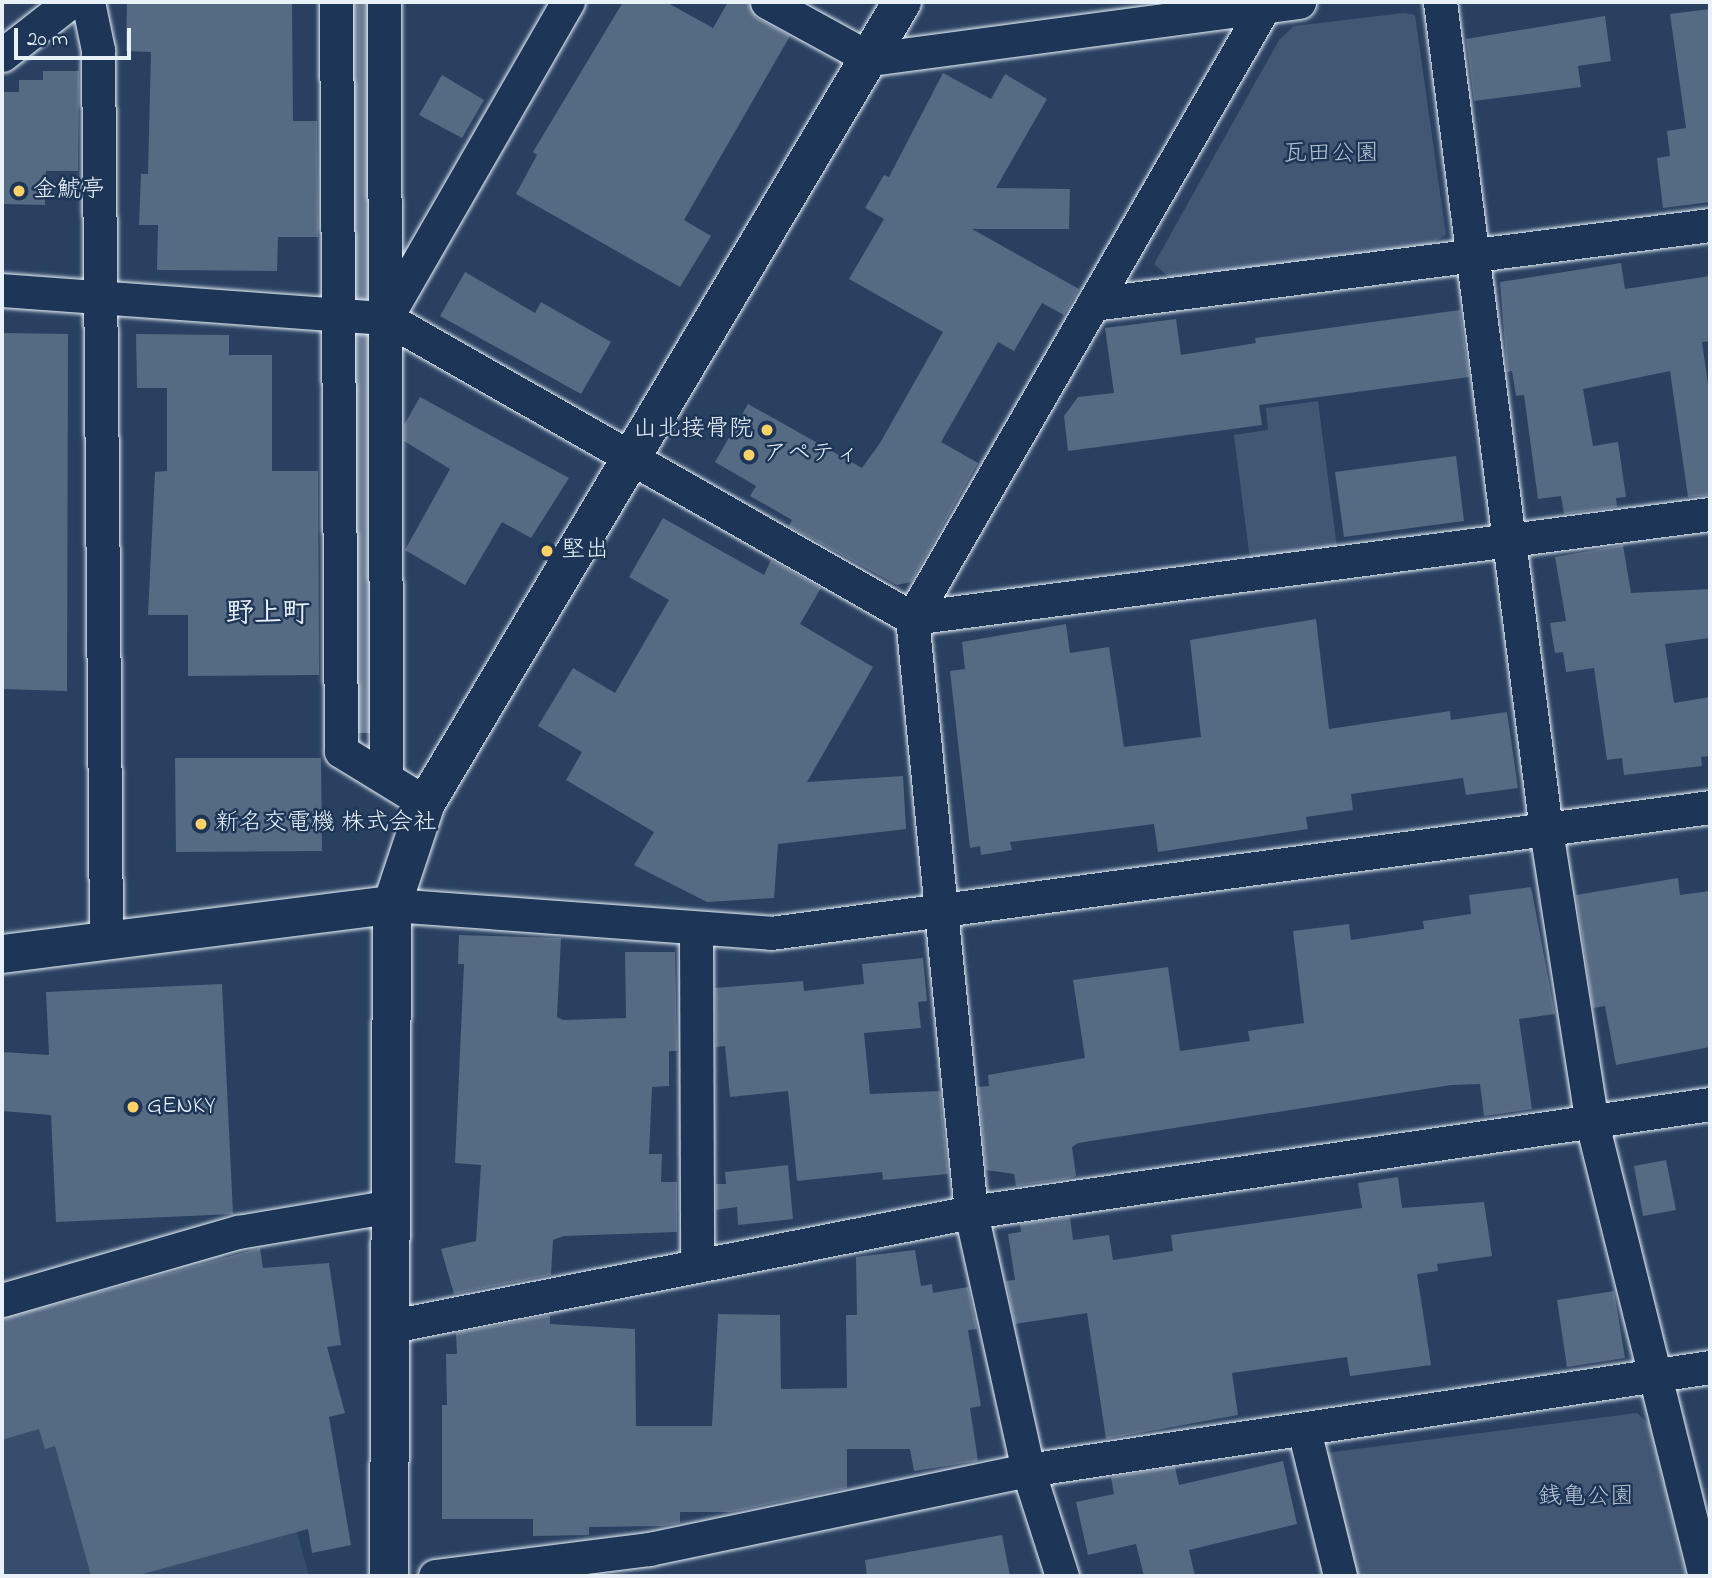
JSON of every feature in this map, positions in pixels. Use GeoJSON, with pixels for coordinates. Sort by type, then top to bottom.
{"type":"FeatureCollection","features":[{"type":"Feature","properties":{"kind":"street"},"geometry":{"type":"LineString","coordinates":[[2,55],[70,2]]}},
{"type":"Feature","properties":{"kind":"street"},"geometry":{"type":"LineString","coordinates":[[88,2],[98,50],[106,937]]}},
{"type":"Feature","properties":{"kind":"street"},"geometry":{"type":"LineString","coordinates":[[336,2],[361,315],[386,777]]}},
{"type":"Feature","properties":{"kind":"street"},"geometry":{"type":"LineString","coordinates":[[384,2],[361,315],[341,751],[426,803]]}},
{"type":"Feature","properties":{"kind":"street"},"geometry":{"type":"LineString","coordinates":[[361,315],[568,2]]}},
{"type":"Feature","properties":{"kind":"street"},"geometry":{"type":"LineString","coordinates":[[767,2],[871,59],[1299,2]]}},
{"type":"Feature","properties":{"kind":"street"},"geometry":{"type":"LineString","coordinates":[[389,1576],[392,1326],[391,905],[426,803],[871,59],[902,2]]}},
{"type":"Feature","properties":{"kind":"street"},"geometry":{"type":"LineString","coordinates":[[1440,2],[1546,830],[1592,1123],[1705,1576]]}},
{"type":"Feature","properties":{"kind":"street"},"geometry":{"type":"LineString","coordinates":[[1062,1576],[1028,1470],[971,1212],[912,618],[1264,7]]}},
{"type":"Feature","properties":{"kind":"street"},"geometry":{"type":"LineString","coordinates":[[1093,304],[1710,225]]}},
{"type":"Feature","properties":{"kind":"street"},"geometry":{"type":"LineString","coordinates":[[2,290],[361,315],[634,457],[912,618],[1710,514]]}},
{"type":"Feature","properties":{"kind":"street"},"geometry":{"type":"LineString","coordinates":[[2,954],[106,937],[391,905],[696,932],[771,933],[1710,807]]}},
{"type":"Feature","properties":{"kind":"street"},"geometry":{"type":"LineString","coordinates":[[696,932],[697,1266]]}},
{"type":"Feature","properties":{"kind":"street"},"geometry":{"type":"LineString","coordinates":[[392,1326],[971,1212],[1710,1104]]}},
{"type":"Feature","properties":{"kind":"street"},"geometry":{"type":"LineString","coordinates":[[2,1300],[238,1232],[392,1206]]}},
{"type":"Feature","properties":{"kind":"street"},"geometry":{"type":"LineString","coordinates":[[435,1576],[649,1549],[1028,1470],[1710,1367]]}},
{"type":"Feature","properties":{"kind":"street"},"geometry":{"type":"LineString","coordinates":[[1304,1430],[1340,1576]]}},
{"type":"Feature","properties":{"kind":"shaded area"},"geometry":{"type":"Polygon","coordinates":[[[351,2],[369,2],[371,733],[353,733],[351,2]]]}},
{"type":"Feature","properties":{"kind":"shaded area"},"geometry":{"type":"Polygon","coordinates":[[[220,1245],[309,1576],[2,1576],[2,1309],[220,1245]]]}},
{"type":"Feature","properties":{"kind":"green space","name":"瓦田公園"},"geometry":{"type":"Polygon","coordinates":[[[1404,13],[1415,15],[1446,235],[1430,245],[1170,278],[1154,264],[1279,40],[1294,26],[1404,13]]]}},
{"type":"Feature","properties":{"kind":"green space"},"geometry":{"type":"Polygon","coordinates":[[[1318,401],[1337,548],[1250,560],[1234,435],[1268,430],[1266,408],[1318,401]]]}},
{"type":"Feature","properties":{"kind":"green space","name":"銭亀公園"},"geometry":{"type":"Polygon","coordinates":[[[1637,1413],[1649,1424],[1686,1576],[1353,1576],[1325,1453],[1637,1413]]]}},
{"type":"Feature","properties":{"kind":"building"},"geometry":{"type":"Polygon","coordinates":[[[127,2],[292,2],[293,121],[317,121],[318,237],[278,237],[277,271],[157,270],[158,225],[139,225],[141,174],[148,174],[151,52],[126,51],[127,2]]]}},
{"type":"Feature","properties":{"kind":"building"},"geometry":{"type":"Polygon","coordinates":[[[623,2],[666,2],[713,28],[728,2],[748,2],[757,18],[790,36],[684,220],[711,236],[680,287],[516,194],[537,155],[533,152],[623,2]]]}},
{"type":"Feature","properties":{"kind":"building"},"geometry":{"type":"Polygon","coordinates":[[[1710,9],[1710,202],[1663,208],[1657,158],[1670,156],[1667,131],[1686,128],[1670,14],[1710,9]]]}},
{"type":"Feature","properties":{"kind":"building"},"geometry":{"type":"Polygon","coordinates":[[[1605,16],[1611,61],[1578,66],[1581,87],[1474,101],[1466,39],[1605,16]]]}},
{"type":"Feature","properties":{"kind":"building"},"geometry":{"type":"Polygon","coordinates":[[[43,71],[79,71],[78,171],[46,171],[45,205],[2,204],[2,92],[19,92],[19,80],[43,80],[43,71]]]}},
{"type":"Feature","properties":{"kind":"building"},"geometry":{"type":"Polygon","coordinates":[[[943,73],[991,99],[1005,74],[1047,99],[996,188],[1070,189],[1069,229],[972,229],[1079,289],[1064,315],[1042,303],[1014,351],[998,342],[941,442],[978,463],[911,582],[897,585],[789,526],[792,520],[750,496],[756,486],[715,462],[748,404],[862,468],[880,443],[943,332],[849,279],[884,219],[865,208],[884,175],[889,177],[943,73]]]}},
{"type":"Feature","properties":{"kind":"building"},"geometry":{"type":"Polygon","coordinates":[[[442,75],[484,100],[462,138],[419,115],[442,75]]]}},
{"type":"Feature","properties":{"kind":"building"},"geometry":{"type":"Polygon","coordinates":[[[1621,263],[1625,289],[1710,276],[1710,341],[1702,342],[1710,399],[1710,495],[1688,497],[1670,371],[1583,389],[1593,446],[1618,442],[1626,497],[1616,498],[1617,507],[1564,514],[1561,496],[1538,499],[1524,395],[1516,396],[1512,371],[1507,372],[1500,282],[1621,263]]]}},
{"type":"Feature","properties":{"kind":"building"},"geometry":{"type":"Polygon","coordinates":[[[465,272],[535,313],[541,302],[611,342],[581,394],[440,316],[465,272]]]}},
{"type":"Feature","properties":{"kind":"building"},"geometry":{"type":"Polygon","coordinates":[[[1460,310],[1469,377],[1259,405],[1262,425],[1068,451],[1064,416],[1078,397],[1114,393],[1105,328],[1176,319],[1181,355],[1256,343],[1255,338],[1460,310]]]}},
{"type":"Feature","properties":{"kind":"building"},"geometry":{"type":"Polygon","coordinates":[[[2,333],[68,334],[67,691],[2,689],[2,333]]]}},
{"type":"Feature","properties":{"kind":"building"},"geometry":{"type":"Polygon","coordinates":[[[136,334],[229,335],[229,355],[272,355],[272,471],[318,471],[319,675],[188,676],[188,615],[148,615],[155,472],[167,471],[167,388],[137,388],[136,334]]]}},
{"type":"Feature","properties":{"kind":"building"},"geometry":{"type":"Polygon","coordinates":[[[420,397],[569,478],[531,538],[502,522],[465,585],[405,550],[450,469],[404,441],[404,425],[420,397]]]}},
{"type":"Feature","properties":{"kind":"building"},"geometry":{"type":"Polygon","coordinates":[[[1456,456],[1464,521],[1344,537],[1335,472],[1456,456]]]}},
{"type":"Feature","properties":{"kind":"building"},"geometry":{"type":"Polygon","coordinates":[[[663,518],[764,575],[771,560],[821,588],[800,624],[873,667],[807,782],[903,776],[906,829],[778,844],[774,898],[707,902],[634,865],[654,832],[566,780],[582,752],[538,726],[573,668],[615,693],[669,600],[629,577],[663,518]]]}},
{"type":"Feature","properties":{"kind":"building"},"geometry":{"type":"Polygon","coordinates":[[[1623,545],[1631,593],[1710,589],[1710,638],[1665,644],[1674,703],[1710,697],[1710,756],[1701,757],[1702,766],[1624,775],[1622,758],[1607,760],[1594,668],[1566,672],[1563,652],[1555,653],[1550,623],[1566,621],[1555,557],[1623,545]]]}},
{"type":"Feature","properties":{"kind":"building"},"geometry":{"type":"Polygon","coordinates":[[[1316,619],[1329,729],[1450,711],[1451,720],[1507,712],[1518,788],[1466,795],[1463,778],[1351,794],[1353,810],[1306,817],[1308,829],[1158,852],[1154,824],[1010,842],[1012,850],[981,855],[980,846],[970,848],[950,671],[965,669],[962,642],[1066,624],[1070,653],[1109,647],[1124,747],[1201,737],[1190,640],[1316,619]]]}},
{"type":"Feature","properties":{"kind":"building"},"geometry":{"type":"Polygon","coordinates":[[[175,758],[321,758],[322,851],[176,852],[175,758]]]}},
{"type":"Feature","properties":{"kind":"building"},"geometry":{"type":"Polygon","coordinates":[[[1678,878],[1680,895],[1710,891],[1710,1047],[1616,1065],[1605,1006],[1593,1008],[1576,895],[1678,878]]]}},
{"type":"Feature","properties":{"kind":"building"},"geometry":{"type":"Polygon","coordinates":[[[1531,887],[1555,1014],[1519,1019],[1532,1109],[1484,1116],[1480,1084],[1451,1085],[1078,1143],[1072,1147],[1076,1176],[1065,1179],[1016,1186],[1014,1174],[986,1170],[978,1087],[989,1086],[988,1075],[1085,1058],[1073,980],[1168,967],[1180,1051],[1250,1041],[1248,1031],[1304,1023],[1293,931],[1349,924],[1351,940],[1424,929],[1423,921],[1471,914],[1469,895],[1531,887]]]}},
{"type":"Feature","properties":{"kind":"building"},"geometry":{"type":"Polygon","coordinates":[[[459,935],[561,938],[557,1017],[563,1020],[626,1018],[625,952],[675,952],[677,1051],[669,1051],[669,1086],[652,1087],[649,1154],[662,1154],[661,1182],[677,1182],[677,1232],[564,1236],[553,1240],[551,1275],[454,1294],[441,1249],[476,1241],[481,1165],[455,1163],[464,964],[458,964],[459,935]]]}},
{"type":"Feature","properties":{"kind":"building"},"geometry":{"type":"Polygon","coordinates":[[[923,958],[927,1001],[918,1002],[921,1028],[864,1033],[870,1094],[940,1091],[948,1174],[883,1180],[882,1172],[797,1181],[788,1091],[730,1097],[725,1046],[716,1047],[715,988],[803,981],[804,991],[864,984],[862,964],[923,958]]]}},
{"type":"Feature","properties":{"kind":"building"},"geometry":{"type":"Polygon","coordinates":[[[222,984],[233,1214],[56,1222],[51,1115],[2,1111],[2,1052],[49,1055],[46,992],[222,984]]]}},
{"type":"Feature","properties":{"kind":"building"},"geometry":{"type":"Polygon","coordinates":[[[1666,1160],[1676,1210],[1643,1216],[1634,1166],[1666,1160]]]}},
{"type":"Feature","properties":{"kind":"building"},"geometry":{"type":"Polygon","coordinates":[[[788,1165],[793,1219],[738,1225],[737,1207],[716,1210],[716,1184],[726,1184],[725,1172],[788,1165]]]}},
{"type":"Feature","properties":{"kind":"building"},"geometry":{"type":"Polygon","coordinates":[[[1398,1177],[1402,1208],[1484,1202],[1492,1256],[1437,1264],[1438,1271],[1417,1274],[1431,1365],[1350,1376],[1347,1357],[1232,1373],[1238,1415],[1106,1439],[1087,1313],[1015,1324],[1006,1281],[1015,1280],[1008,1234],[1021,1232],[1020,1224],[1070,1217],[1073,1240],[1109,1235],[1113,1260],[1173,1251],[1171,1235],[1362,1208],[1358,1183],[1398,1177]]]}},
{"type":"Feature","properties":{"kind":"building"},"geometry":{"type":"Polygon","coordinates":[[[260,1248],[263,1268],[329,1263],[341,1345],[327,1347],[345,1413],[329,1417],[351,1545],[312,1553],[308,1529],[135,1576],[91,1576],[55,1446],[45,1449],[39,1429],[2,1440],[2,1319],[260,1248]]]}},
{"type":"Feature","properties":{"kind":"building"},"geometry":{"type":"Polygon","coordinates":[[[915,1250],[921,1286],[932,1284],[933,1293],[968,1287],[977,1329],[968,1330],[981,1406],[970,1408],[978,1461],[914,1471],[910,1449],[847,1449],[847,1488],[731,1512],[680,1512],[680,1523],[663,1526],[589,1527],[589,1535],[533,1536],[533,1519],[442,1519],[442,1405],[447,1405],[446,1354],[457,1354],[456,1333],[550,1315],[550,1324],[635,1329],[636,1426],[712,1426],[718,1314],[780,1315],[781,1389],[847,1388],[846,1315],[857,1315],[856,1257],[915,1250]]]}},
{"type":"Feature","properties":{"kind":"building"},"geometry":{"type":"Polygon","coordinates":[[[1614,1291],[1625,1358],[1567,1367],[1557,1300],[1614,1291]]]}},
{"type":"Feature","properties":{"kind":"building"},"geometry":{"type":"Polygon","coordinates":[[[1283,1461],[1297,1524],[1189,1550],[1195,1576],[1144,1576],[1136,1544],[1088,1555],[1076,1502],[1114,1494],[1111,1477],[1175,1467],[1179,1485],[1283,1461]]]}},
{"type":"Feature","properties":{"kind":"building"},"geometry":{"type":"Polygon","coordinates":[[[1002,1535],[1010,1576],[867,1576],[865,1560],[1002,1535]]]}},
{"type":"Feature","properties":{"kind":"place","name":"金鯱亭"},"geometry":{"type":"Point","coordinates":[19,191]}},
{"type":"Feature","properties":{"kind":"place","name":"山北接骨院"},"geometry":{"type":"Point","coordinates":[767,430]}},
{"type":"Feature","properties":{"kind":"place","name":"アペティ"},"geometry":{"type":"Point","coordinates":[749,455]}},
{"type":"Feature","properties":{"kind":"place","name":"堅出"},"geometry":{"type":"Point","coordinates":[547,551]}},
{"type":"Feature","properties":{"kind":"place","name":"新名交電機 株式会社"},"geometry":{"type":"Point","coordinates":[201,824]}},
{"type":"Feature","properties":{"kind":"place","name":"GENKY"},"geometry":{"type":"Point","coordinates":[133,1107]}},
{"type":"Feature","properties":{"kind":"district","name":"野上町"},"geometry":{"type":"Point","coordinates":[268,615]}}]}
